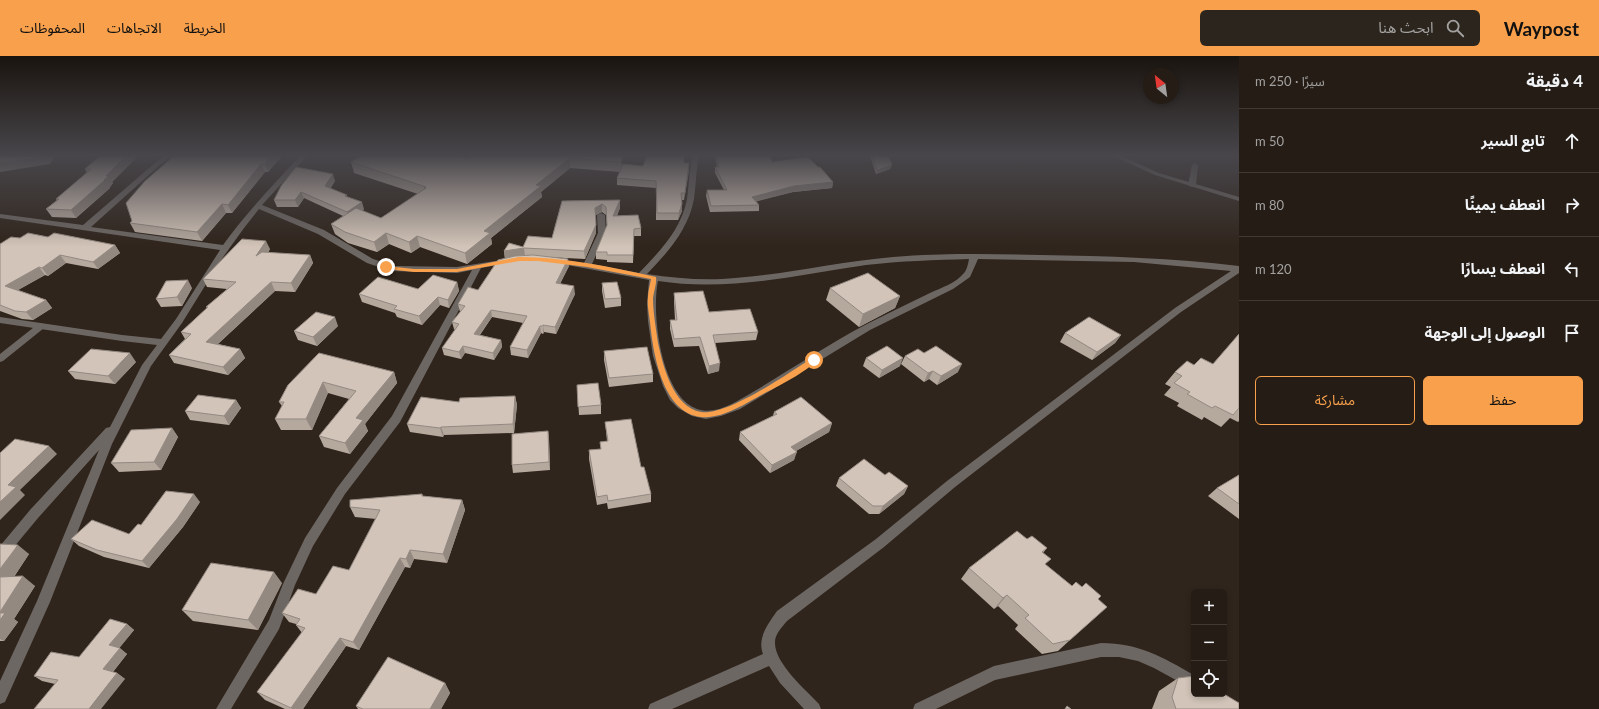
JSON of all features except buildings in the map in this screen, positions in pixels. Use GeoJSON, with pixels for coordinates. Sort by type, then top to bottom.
{"type":"FeatureCollection","features":[{"type":"Feature","properties":{"kind":"street"},"geometry":{"type":"LineString","coordinates":[[85,228],[132,186]]}},
{"type":"Feature","properties":{"kind":"street"},"geometry":{"type":"LineString","coordinates":[[0,697],[43,602],[115,425],[147,365],[164,342],[225,248],[258,206],[276,186]]}},
{"type":"Feature","properties":{"kind":"street"},"geometry":{"type":"LineString","coordinates":[[641,275],[664,252],[681,227],[690,204],[692,186]]}},
{"type":"Feature","properties":{"kind":"street"},"geometry":{"type":"LineString","coordinates":[[1203,186],[1239,199]]}},
{"type":"Feature","properties":{"kind":"street"},"geometry":{"type":"LineString","coordinates":[[1206,186],[1239,195]]}},
{"type":"Feature","properties":{"kind":"street"},"geometry":{"type":"LineString","coordinates":[[258,206],[321,232],[370,261],[386,267],[402,270],[457,270],[477,268],[515,260]]}},
{"type":"Feature","properties":{"kind":"street"},"geometry":{"type":"LineString","coordinates":[[587,266],[602,233],[600,215]]}},
{"type":"Feature","properties":{"kind":"street"},"geometry":{"type":"LineString","coordinates":[[0,216],[225,248]]}},
{"type":"Feature","properties":{"kind":"street"},"geometry":{"type":"LineString","coordinates":[[550,260],[654,278],[697,282],[737,280],[885,260],[930,257],[1111,258],[1200,264],[1239,269]]}},
{"type":"Feature","properties":{"kind":"street"},"geometry":{"type":"LineString","coordinates":[[654,278],[650,298],[655,343],[668,388],[674,398],[690,410],[700,414],[712,414],[738,405],[867,328],[950,287],[966,274],[970,269],[974,257]]}},
{"type":"Feature","properties":{"kind":"street"},"geometry":{"type":"LineString","coordinates":[[223,709],[274,624],[289,584],[308,542],[341,491],[396,419],[477,268]]}},
{"type":"Feature","properties":{"kind":"street"},"geometry":{"type":"LineString","coordinates":[[814,709],[771,658],[768,643],[772,629],[782,616],[880,543],[951,484],[1178,310],[1239,269]]}},
{"type":"Feature","properties":{"kind":"street"},"geometry":{"type":"LineString","coordinates":[[0,320],[122,338],[164,342]]}},
{"type":"Feature","properties":{"kind":"street"},"geometry":{"type":"LineString","coordinates":[[0,359],[41,326]]}},
{"type":"Feature","properties":{"kind":"street"},"geometry":{"type":"LineString","coordinates":[[0,555],[39,508],[115,425]]}},
{"type":"Feature","properties":{"kind":"street"},"geometry":{"type":"LineString","coordinates":[[920,709],[994,673],[1082,653],[1102,650],[1119,650],[1138,654],[1159,663],[1191,681]]}},
{"type":"Feature","properties":{"kind":"street"},"geometry":{"type":"LineString","coordinates":[[655,709],[771,658]]}},
{"type":"Feature","properties":{"kind":"route"},"geometry":{"type":"LineString","coordinates":[[386,267],[414,270],[465,270],[519,259],[538,259],[654,278],[650,298],[655,343],[668,388],[674,398],[682,406],[700,414],[712,414],[738,405],[778,383],[814,360]]}}]}
